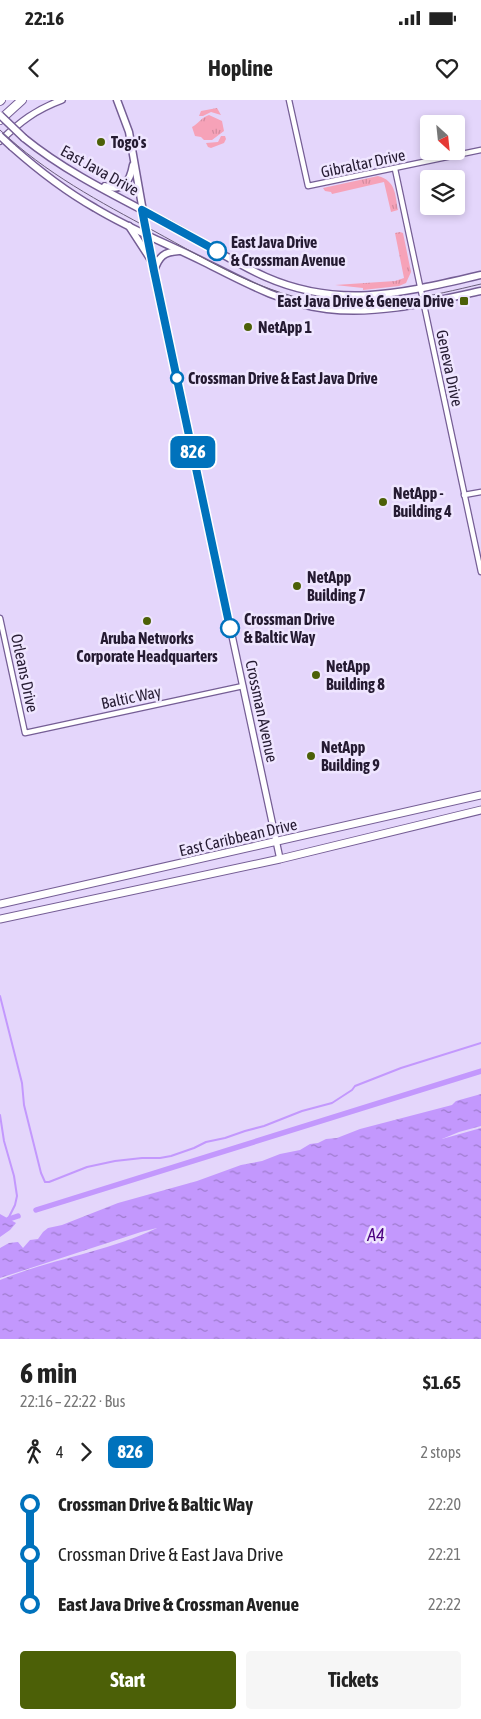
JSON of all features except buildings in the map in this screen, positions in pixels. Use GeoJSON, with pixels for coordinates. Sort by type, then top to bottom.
{"type":"FeatureCollection","features":[{"type":"Feature","properties":{"kind":"highway"},"geometry":{"type":"LineString","coordinates":[[0,120],[22,100]]}},
{"type":"Feature","properties":{"kind":"main road","name":"Crossman Avenue"},"geometry":{"type":"LineString","coordinates":[[117,100],[127,125],[147,234]]}},
{"type":"Feature","properties":{"kind":"main road","name":"East Java Drive"},"geometry":{"type":"LineString","coordinates":[[0,115],[24,138],[48,156],[87,180],[246,268],[290,286],[328,294],[361,296],[405,292],[481,276]]}},
{"type":"Feature","properties":{"kind":"main road","name":"East Java Drive"},"geometry":{"type":"LineString","coordinates":[[0,136],[52,180],[95,208],[274,296],[300,305],[355,311],[381,310],[424,304],[481,291]]}},
{"type":"Feature","properties":{"kind":"main road"},"geometry":{"type":"LineString","coordinates":[[87,180],[109,188],[120,186],[130,180],[134,158]]}},
{"type":"Feature","properties":{"kind":"main road"},"geometry":{"type":"LineString","coordinates":[[129,226],[153,267],[164,254],[180,251]]}},
{"type":"Feature","properties":{"kind":"main road","name":"East Caribbean Drive"},"geometry":{"type":"LineString","coordinates":[[0,904],[481,795]]}},
{"type":"Feature","properties":{"kind":"main road","name":"East Caribbean Drive"},"geometry":{"type":"LineString","coordinates":[[0,919],[280,859],[481,810]]}},
{"type":"Feature","properties":{"kind":"street"},"geometry":{"type":"LineString","coordinates":[[0,141],[22,120],[62,100]]}},
{"type":"Feature","properties":{"kind":"street","name":"Gibraltar Drive"},"geometry":{"type":"LineString","coordinates":[[289,100],[308,186],[481,150]]}},
{"type":"Feature","properties":{"kind":"street","name":"Geneva Drive"},"geometry":{"type":"LineString","coordinates":[[395,169],[481,572]]}},
{"type":"Feature","properties":{"kind":"street","name":"Crossman Avenue"},"geometry":{"type":"LineString","coordinates":[[147,234],[280,859]]}},
{"type":"Feature","properties":{"kind":"street"},"geometry":{"type":"LineString","coordinates":[[464,495],[481,492]]}},
{"type":"Feature","properties":{"kind":"street","name":"Orleans Drive"},"geometry":{"type":"LineString","coordinates":[[0,618],[25,734]]}},
{"type":"Feature","properties":{"kind":"street","name":"Baltic Way"},"geometry":{"type":"LineString","coordinates":[[25,734],[243,686]]}},
{"type":"Feature","properties":{"kind":"green space"},"geometry":{"type":"Polygon","coordinates":[[[217,108],[221,115],[211,112],[199,116],[201,111],[217,108]]]}},
{"type":"Feature","properties":{"kind":"green space"},"geometry":{"type":"Polygon","coordinates":[[[209,115],[222,121],[224,131],[212,140],[204,140],[201,137],[195,136],[192,127],[209,115]]]}},
{"type":"Feature","properties":{"kind":"green space"},"geometry":{"type":"Polygon","coordinates":[[[221,136],[225,136],[224,143],[211,148],[208,147],[206,143],[218,142],[221,136]]]}},
{"type":"Feature","properties":{"kind":"green space"},"geometry":{"type":"Polygon","coordinates":[[[378,176],[388,181],[394,189],[398,210],[391,212],[384,182],[332,194],[323,188],[378,176]]]}},
{"type":"Feature","properties":{"kind":"green space"},"geometry":{"type":"Polygon","coordinates":[[[395,233],[403,233],[411,272],[406,283],[399,286],[363,290],[363,288],[335,285],[395,281],[404,278],[395,233]]]}},
{"type":"Feature","properties":{"kind":"water","name":"A4"},"geometry":{"type":"Polygon","coordinates":[[[481,1094],[481,1126],[442,1139],[481,1128],[481,1339],[0,1339],[0,1280],[39,1266],[119,1243],[157,1228],[0,1278],[0,1248],[9,1243],[18,1242],[23,1248],[30,1240],[38,1239],[48,1228],[62,1225],[118,1203],[197,1181],[241,1165],[300,1150],[310,1144],[337,1138],[360,1129],[452,1105],[456,1101],[481,1094]]]}},
{"type":"Feature","properties":{"kind":"water"},"geometry":{"type":"Polygon","coordinates":[[[0,1214],[16,1223],[0,1237],[0,1214]]]}},
{"type":"Feature","properties":{"kind":"waterway"},"geometry":{"type":"LineString","coordinates":[[0,996],[22,1083],[24,1105],[45,1182],[87,1167],[115,1161],[171,1156],[206,1142],[264,1126],[302,1111],[332,1103],[355,1086],[401,1068],[481,1043]]}},
{"type":"Feature","properties":{"kind":"waterway"},"geometry":{"type":"LineString","coordinates":[[36,1210],[481,1071]]}},
{"type":"Feature","properties":{"kind":"waterway"},"geometry":{"type":"LineString","coordinates":[[0,1115],[17,1196],[8,1219]]}},
{"type":"Feature","properties":{"kind":"waterway"},"geometry":{"type":"LineString","coordinates":[[9,1219],[18,1216]]}},
{"type":"Feature","properties":{"kind":"tram line"},"geometry":{"type":"LineString","coordinates":[[0,130],[35,160],[93,198],[238,276],[282,293],[328,303],[367,304],[424,297],[481,284]]}},
{"type":"Feature","properties":{"kind":"bus line","name":"826"},"geometry":{"type":"LineString","coordinates":[[217,251],[142,210],[230,628]]}},
{"type":"Feature","properties":{"kind":"place","name":"Togo's"},"geometry":{"type":"Point","coordinates":[101,142]}},
{"type":"Feature","properties":{"kind":"place","name":"East Java Drive & Crossman Avenue"},"geometry":{"type":"Point","coordinates":[217,251]}},
{"type":"Feature","properties":{"kind":"place","name":"East Java Drive & Geneva Drive"},"geometry":{"type":"Point","coordinates":[464,301]}},
{"type":"Feature","properties":{"kind":"place","name":"NetApp 1"},"geometry":{"type":"Point","coordinates":[248,327]}},
{"type":"Feature","properties":{"kind":"place","name":"Crossman Drive & East Java Drive"},"geometry":{"type":"Point","coordinates":[177,378]}},
{"type":"Feature","properties":{"kind":"place","name":"NetApp - Building 4"},"geometry":{"type":"Point","coordinates":[383,502]}},
{"type":"Feature","properties":{"kind":"place","name":"NetApp Building 7"},"geometry":{"type":"Point","coordinates":[297,586]}},
{"type":"Feature","properties":{"kind":"place","name":"Aruba Networks Corporate Headquarters"},"geometry":{"type":"Point","coordinates":[147,621]}},
{"type":"Feature","properties":{"kind":"place","name":"Crossman Drive & Baltic Way"},"geometry":{"type":"Point","coordinates":[230,628]}},
{"type":"Feature","properties":{"kind":"place","name":"NetApp Building 8"},"geometry":{"type":"Point","coordinates":[316,675]}},
{"type":"Feature","properties":{"kind":"place","name":"NetApp Building 9"},"geometry":{"type":"Point","coordinates":[311,756]}}]}
